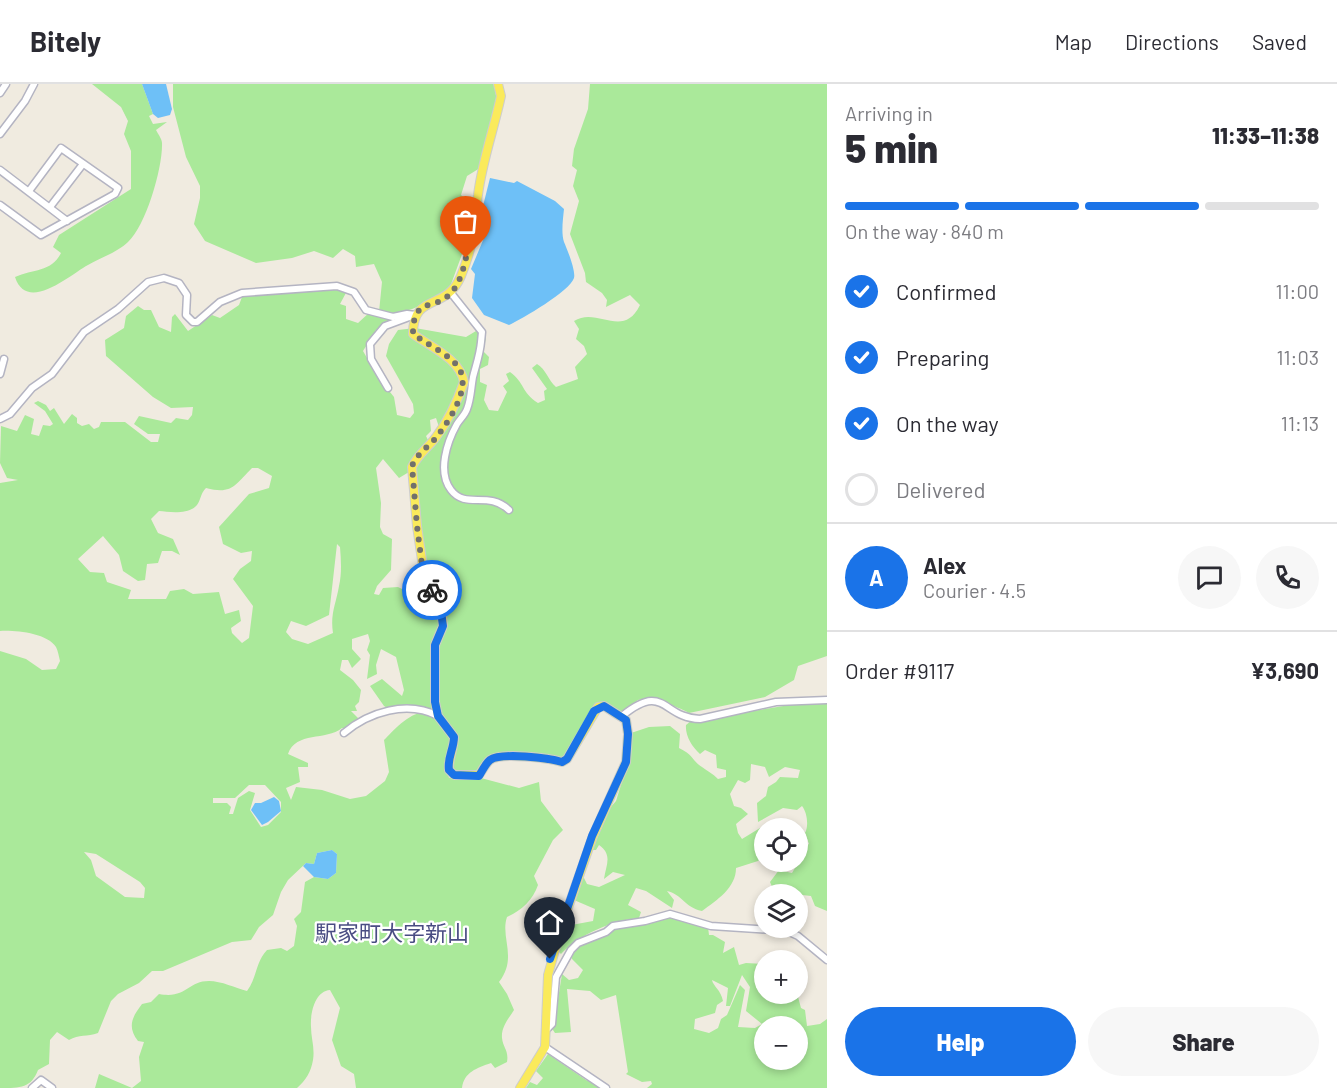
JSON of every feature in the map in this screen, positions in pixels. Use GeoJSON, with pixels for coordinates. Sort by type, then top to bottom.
{"type":"FeatureCollection","features":[{"type":"Feature","properties":{"kind":"main road"},"geometry":{"type":"LineString","coordinates":[[498,84],[501,96],[478,194],[477,218],[460,277],[451,293],[427,304],[413,319],[413,334],[451,359],[458,367],[464,382],[451,416],[412,466],[424,581],[437,596],[442,614],[443,626],[435,645],[435,702],[438,716],[454,737],[448,760],[449,770],[454,775],[479,776],[490,760],[497,757],[530,757],[562,762],[567,759],[598,707],[604,706],[626,720],[628,734],[626,762],[592,836],[550,959],[544,1047],[520,1088]]}},
{"type":"Feature","properties":{"kind":"street"},"geometry":{"type":"LineString","coordinates":[[0,93],[6,84]]}},
{"type":"Feature","properties":{"kind":"street"},"geometry":{"type":"LineString","coordinates":[[0,134],[34,84]]}},
{"type":"Feature","properties":{"kind":"street"},"geometry":{"type":"LineString","coordinates":[[0,205],[41,235],[115,194],[118,189],[61,148],[29,191]]}},
{"type":"Feature","properties":{"kind":"street"},"geometry":{"type":"LineString","coordinates":[[50,207],[83,164]]}},
{"type":"Feature","properties":{"kind":"street"},"geometry":{"type":"LineString","coordinates":[[0,170],[67,220]]}},
{"type":"Feature","properties":{"kind":"street"},"geometry":{"type":"LineString","coordinates":[[0,418],[9,414],[32,388],[52,374],[84,332],[118,309],[148,282],[157,278],[172,280],[184,288],[187,295],[186,315],[193,322],[197,322],[220,302],[242,293],[337,286],[354,292],[366,310],[393,317],[416,315]]}},
{"type":"Feature","properties":{"kind":"street"},"geometry":{"type":"LineString","coordinates":[[451,293],[482,332],[482,342],[471,397],[467,410],[450,441],[444,461],[445,472],[450,490],[460,498],[494,500],[509,510]]}},
{"type":"Feature","properties":{"kind":"street"},"geometry":{"type":"LineString","coordinates":[[388,388],[371,359],[370,344],[386,326],[416,315]]}},
{"type":"Feature","properties":{"kind":"street"},"geometry":{"type":"LineString","coordinates":[[0,374],[4,359]]}},
{"type":"Feature","properties":{"kind":"street"},"geometry":{"type":"LineString","coordinates":[[622,717],[642,702],[663,702],[677,714],[688,719],[700,719],[776,702],[827,700]]}},
{"type":"Feature","properties":{"kind":"street"},"geometry":{"type":"LineString","coordinates":[[344,734],[355,724],[382,711],[423,710],[438,716]]}},
{"type":"Feature","properties":{"kind":"street"},"geometry":{"type":"LineString","coordinates":[[547,1029],[552,1024],[556,977],[571,950],[578,943],[622,923],[645,921],[670,914],[711,926],[787,931],[798,936],[827,960]]}},
{"type":"Feature","properties":{"kind":"street"},"geometry":{"type":"LineString","coordinates":[[544,1047],[606,1088]]}},
{"type":"Feature","properties":{"kind":"street"},"geometry":{"type":"LineString","coordinates":[[32,1088],[41,1080],[52,1088]]}},
{"type":"Feature","properties":{"kind":"green space"},"geometry":{"type":"Polygon","coordinates":[[[92,84],[142,84],[153,114],[149,116],[153,124],[167,122],[156,130],[162,141],[162,153],[152,196],[135,234],[124,246],[88,265],[61,283],[39,292],[29,292],[21,287],[15,277],[53,264],[61,253],[53,247],[59,235],[131,189],[131,151],[124,134],[128,121],[121,107],[92,84]]]}},
{"type":"Feature","properties":{"kind":"green space"},"geometry":{"type":"Polygon","coordinates":[[[173,84],[494,84],[497,101],[480,168],[467,176],[461,195],[468,201],[475,219],[450,287],[439,297],[408,310],[398,313],[379,312],[382,282],[374,264],[356,267],[355,256],[343,249],[333,258],[314,251],[292,258],[256,263],[205,241],[194,224],[200,198],[200,186],[186,157],[173,107],[173,84]]]}},
{"type":"Feature","properties":{"kind":"green space"},"geometry":{"type":"Polygon","coordinates":[[[590,84],[827,84],[827,656],[798,666],[794,680],[765,697],[689,713],[664,703],[643,699],[636,701],[626,715],[603,703],[592,707],[562,760],[536,755],[496,755],[484,763],[477,774],[456,774],[450,768],[458,736],[440,713],[437,704],[435,661],[446,617],[438,594],[426,581],[420,543],[423,541],[418,529],[418,480],[414,470],[440,438],[446,426],[439,427],[436,418],[430,420],[431,431],[426,436],[429,442],[414,456],[409,472],[399,478],[383,459],[376,468],[381,503],[380,527],[383,534],[392,539],[391,570],[377,586],[374,594],[379,595],[383,588],[398,587],[406,591],[413,607],[424,610],[427,615],[432,611],[436,613],[437,620],[441,620],[432,659],[437,713],[426,709],[394,712],[384,706],[370,686],[382,679],[402,696],[404,690],[396,657],[381,649],[376,665],[377,674],[367,679],[370,655],[367,650],[370,641],[368,634],[352,639],[352,649],[361,659],[352,668],[348,660],[342,660],[340,670],[361,690],[359,702],[355,706],[357,711],[351,711],[358,718],[354,728],[342,728],[335,732],[304,739],[292,747],[288,754],[308,763],[308,767],[298,767],[300,782],[286,788],[291,800],[296,787],[322,790],[350,799],[366,796],[385,781],[389,772],[384,740],[405,720],[419,713],[425,713],[438,720],[451,737],[446,765],[449,778],[481,778],[519,788],[539,782],[541,801],[563,830],[553,840],[534,876],[538,885],[530,900],[517,912],[507,917],[505,925],[508,956],[505,973],[499,982],[514,1010],[502,1034],[507,1062],[495,1068],[491,1063],[476,1069],[465,1078],[462,1088],[356,1088],[354,1074],[341,1066],[332,1040],[340,1008],[330,990],[321,994],[314,1004],[311,1021],[314,1051],[312,1064],[308,1075],[297,1088],[132,1088],[141,1081],[139,1057],[144,1042],[138,1041],[135,1036],[132,1022],[142,1004],[151,1002],[159,994],[176,994],[202,982],[218,982],[247,991],[260,960],[267,950],[281,948],[287,951],[294,946],[297,926],[294,919],[301,912],[305,882],[314,877],[328,879],[336,873],[337,854],[332,850],[317,853],[314,864],[306,863],[288,880],[273,915],[259,927],[251,940],[232,942],[163,971],[152,971],[139,983],[118,994],[111,1001],[98,1033],[69,1040],[57,1032],[50,1040],[49,1064],[38,1070],[32,1080],[24,1086],[0,1088],[0,651],[26,659],[42,670],[56,669],[60,661],[56,647],[46,638],[22,632],[0,631],[0,483],[18,480],[7,478],[0,463],[1,426],[17,431],[25,415],[34,419],[31,434],[39,436],[43,425],[53,424],[45,411],[34,403],[38,401],[46,405],[50,411],[54,408],[64,424],[72,414],[77,418],[77,423],[82,426],[89,424],[94,429],[99,427],[101,422],[125,422],[151,442],[158,442],[160,434],[148,434],[134,424],[139,416],[171,423],[176,418],[188,420],[192,415],[193,407],[171,408],[153,397],[106,356],[105,340],[124,328],[126,316],[138,306],[144,310],[151,310],[159,327],[171,332],[172,317],[175,314],[188,331],[212,315],[220,318],[239,305],[242,297],[248,293],[339,288],[347,291],[340,304],[346,306],[346,319],[358,323],[370,312],[393,318],[406,315],[376,330],[363,351],[378,377],[394,397],[397,415],[410,418],[414,413],[413,404],[386,356],[389,344],[398,330],[415,328],[466,337],[476,331],[486,338],[483,351],[489,357],[488,365],[480,369],[480,382],[487,385],[484,400],[489,410],[498,411],[507,392],[503,386],[509,381],[506,374],[510,372],[538,403],[545,400],[544,391],[547,389],[532,368],[537,364],[556,387],[578,379],[575,367],[587,354],[584,346],[576,339],[579,329],[574,321],[583,317],[626,320],[640,305],[630,295],[606,307],[607,300],[602,293],[586,282],[585,273],[570,234],[579,201],[573,186],[577,170],[572,166],[574,149],[588,109],[590,84]],[[252,468],[237,484],[222,490],[206,488],[193,508],[179,512],[159,511],[151,519],[158,533],[173,539],[180,555],[172,551],[162,551],[158,563],[147,564],[145,580],[138,581],[123,571],[119,555],[103,536],[78,559],[90,572],[104,573],[107,582],[131,590],[128,599],[166,599],[170,591],[184,589],[193,594],[219,592],[225,614],[239,610],[241,621],[231,628],[232,633],[242,643],[249,638],[253,606],[233,579],[240,569],[251,561],[252,551],[241,553],[223,544],[219,527],[249,494],[269,488],[272,476],[258,468],[252,468]],[[337,544],[329,615],[306,626],[291,621],[286,632],[292,639],[308,644],[333,633],[333,615],[341,571],[340,547],[337,544]],[[249,785],[235,798],[213,798],[213,803],[227,803],[231,807],[229,814],[233,814],[238,798],[249,791],[255,793],[250,810],[261,827],[268,825],[281,812],[281,802],[265,785],[249,785]],[[84,852],[91,860],[96,876],[125,897],[144,898],[145,888],[140,882],[96,854],[84,852]]]}},
{"type":"Feature","properties":{"kind":"green space"},"geometry":{"type":"Polygon","coordinates":[[[814,701],[827,701],[827,911],[815,906],[811,896],[808,896],[808,884],[771,884],[770,882],[778,872],[808,872],[808,818],[802,806],[797,810],[783,808],[765,818],[758,818],[757,803],[766,796],[768,787],[780,777],[798,778],[800,770],[785,767],[769,777],[765,767],[751,764],[750,780],[745,783],[738,780],[730,794],[734,806],[748,814],[736,824],[742,839],[754,832],[754,862],[736,868],[733,882],[719,898],[702,911],[691,907],[677,895],[667,891],[674,900],[672,908],[646,891],[636,888],[628,905],[641,912],[639,918],[617,922],[597,930],[578,940],[561,954],[557,950],[566,926],[593,921],[595,909],[574,900],[583,876],[587,884],[599,887],[625,875],[613,872],[604,879],[608,860],[606,853],[599,845],[596,850],[592,850],[610,808],[616,801],[628,762],[631,733],[649,727],[670,726],[680,734],[679,748],[718,779],[726,777],[726,770],[717,768],[716,755],[705,750],[700,754],[692,745],[686,729],[686,725],[691,721],[814,701]]]}},
{"type":"Feature","properties":{"kind":"green space"},"geometry":{"type":"Polygon","coordinates":[[[666,915],[708,927],[709,935],[725,942],[723,953],[734,947],[739,965],[754,963],[754,1004],[800,1004],[805,1010],[806,1016],[754,1018],[746,1011],[750,987],[742,975],[730,1006],[726,1006],[728,988],[712,980],[723,1001],[717,1005],[715,1013],[695,1019],[694,1029],[709,1033],[718,1028],[721,1019],[727,1015],[740,985],[745,990],[738,1027],[754,1028],[754,1070],[808,1070],[808,1026],[820,1024],[827,1019],[827,1088],[647,1088],[652,1084],[651,1081],[642,1082],[626,1074],[628,1072],[616,995],[601,1000],[590,991],[567,989],[571,1032],[555,1033],[553,1030],[562,974],[569,980],[578,978],[583,970],[570,954],[590,939],[628,925],[666,915]]]}},
{"type":"Feature","properties":{"kind":"green space"},"geometry":{"type":"Polygon","coordinates":[[[548,1054],[586,1080],[604,1088],[526,1088],[530,1082],[537,1085],[543,1078],[536,1071],[548,1054]]]}},
{"type":"Feature","properties":{"kind":"green space"},"geometry":{"type":"Polygon","coordinates":[[[99,1074],[132,1088],[95,1088],[99,1074]]]}},
{"type":"Feature","properties":{"kind":"water"},"geometry":{"type":"Polygon","coordinates":[[[142,84],[166,84],[172,109],[170,115],[158,118],[153,114],[142,84]]]}},
{"type":"Feature","properties":{"kind":"water"},"geometry":{"type":"Polygon","coordinates":[[[490,178],[514,183],[517,181],[555,201],[564,209],[563,238],[574,275],[571,284],[555,297],[509,325],[484,315],[472,298],[475,274],[471,269],[484,238],[483,206],[490,178]]]}},
{"type":"Feature","properties":{"kind":"water"},"geometry":{"type":"Polygon","coordinates":[[[274,797],[279,801],[281,811],[262,825],[251,810],[255,803],[261,803],[274,797]]]}},
{"type":"Feature","properties":{"kind":"water"},"geometry":{"type":"Polygon","coordinates":[[[332,850],[337,854],[336,873],[328,879],[314,877],[303,866],[306,863],[314,864],[317,853],[332,850]]]}},
{"type":"Feature","properties":{"kind":"way so far"},"geometry":{"type":"LineString","coordinates":[[432,590],[424,581],[412,466],[451,416],[464,382],[463,375],[451,359],[434,350],[413,334],[413,319],[418,311],[427,304],[451,293],[460,277],[466,258]]}},
{"type":"Feature","properties":{"kind":"district","name":"駅家町大字新山"},"geometry":{"type":"Point","coordinates":[392,932]}},
{"type":"Feature","properties":{"kind":"route"},"geometry":{"type":"LineString","coordinates":[[432,590],[440,604],[443,626],[435,645],[435,702],[438,716],[454,737],[448,760],[449,770],[454,775],[479,776],[490,760],[497,757],[530,757],[555,759],[562,762],[567,759],[598,707],[604,706],[626,720],[628,734],[625,747],[626,762],[592,836],[550,959]]}}]}
